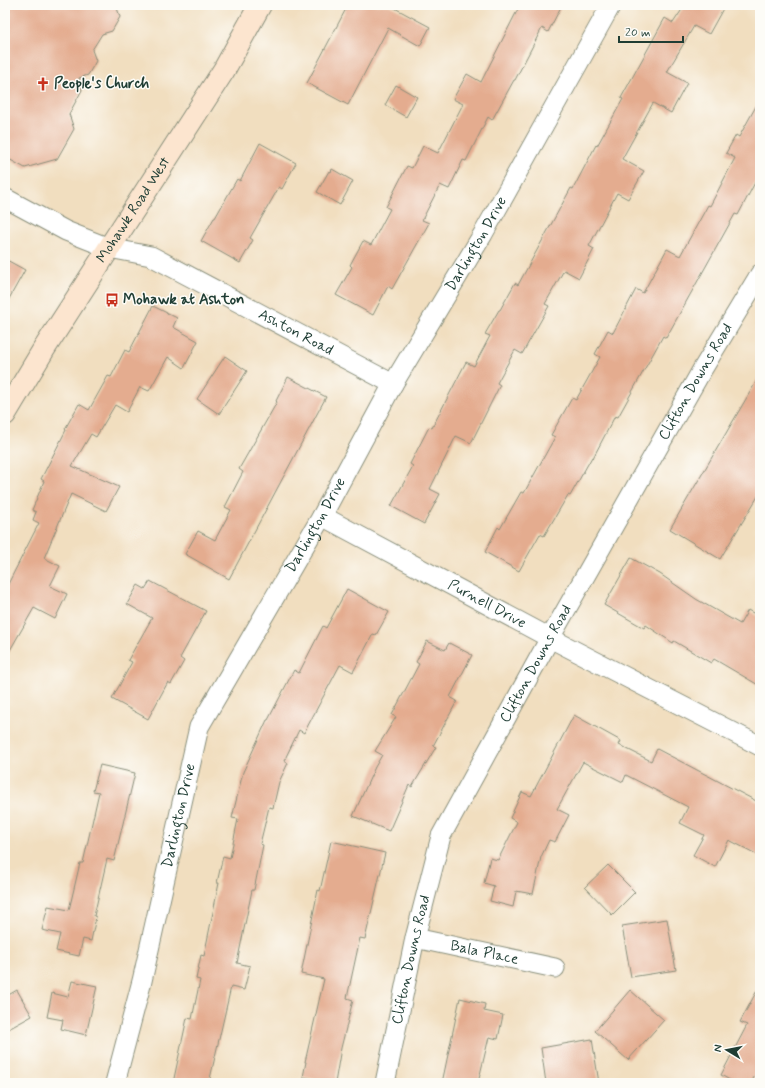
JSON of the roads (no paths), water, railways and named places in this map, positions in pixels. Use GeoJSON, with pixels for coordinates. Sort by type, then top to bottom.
{"type":"FeatureCollection","features":[{"type":"Feature","properties":{"kind":"main road","name":"Mohawk Road West"},"geometry":{"type":"LineString","coordinates":[[5,414],[44,349],[224,70],[260,5]]}},
{"type":"Feature","properties":{"kind":"street","name":"Darlington Drive"},"geometry":{"type":"LineString","coordinates":[[115,1083],[142,981],[199,727],[322,516],[393,384],[483,234],[611,5]]}},
{"type":"Feature","properties":{"kind":"street","name":"Ashton Road"},"geometry":{"type":"LineString","coordinates":[[5,198],[66,231],[109,248],[151,256],[393,384]]}},
{"type":"Feature","properties":{"kind":"street","name":"Clifton Downs Road"},"geometry":{"type":"LineString","coordinates":[[384,1083],[415,938],[441,836],[550,638],[702,370],[760,274]]}},
{"type":"Feature","properties":{"kind":"street","name":"Purnell Drive"},"geometry":{"type":"LineString","coordinates":[[322,516],[550,638],[760,746]]}},
{"type":"Feature","properties":{"kind":"street","name":"Bala Place"},"geometry":{"type":"LineString","coordinates":[[415,938],[555,968]]}},
{"type":"Feature","properties":{"kind":"place","name":"People's Church"},"geometry":{"type":"Point","coordinates":[43,84]}},
{"type":"Feature","properties":{"kind":"place","name":"Mohawk at Ashton"},"geometry":{"type":"Point","coordinates":[112,300]}}]}
